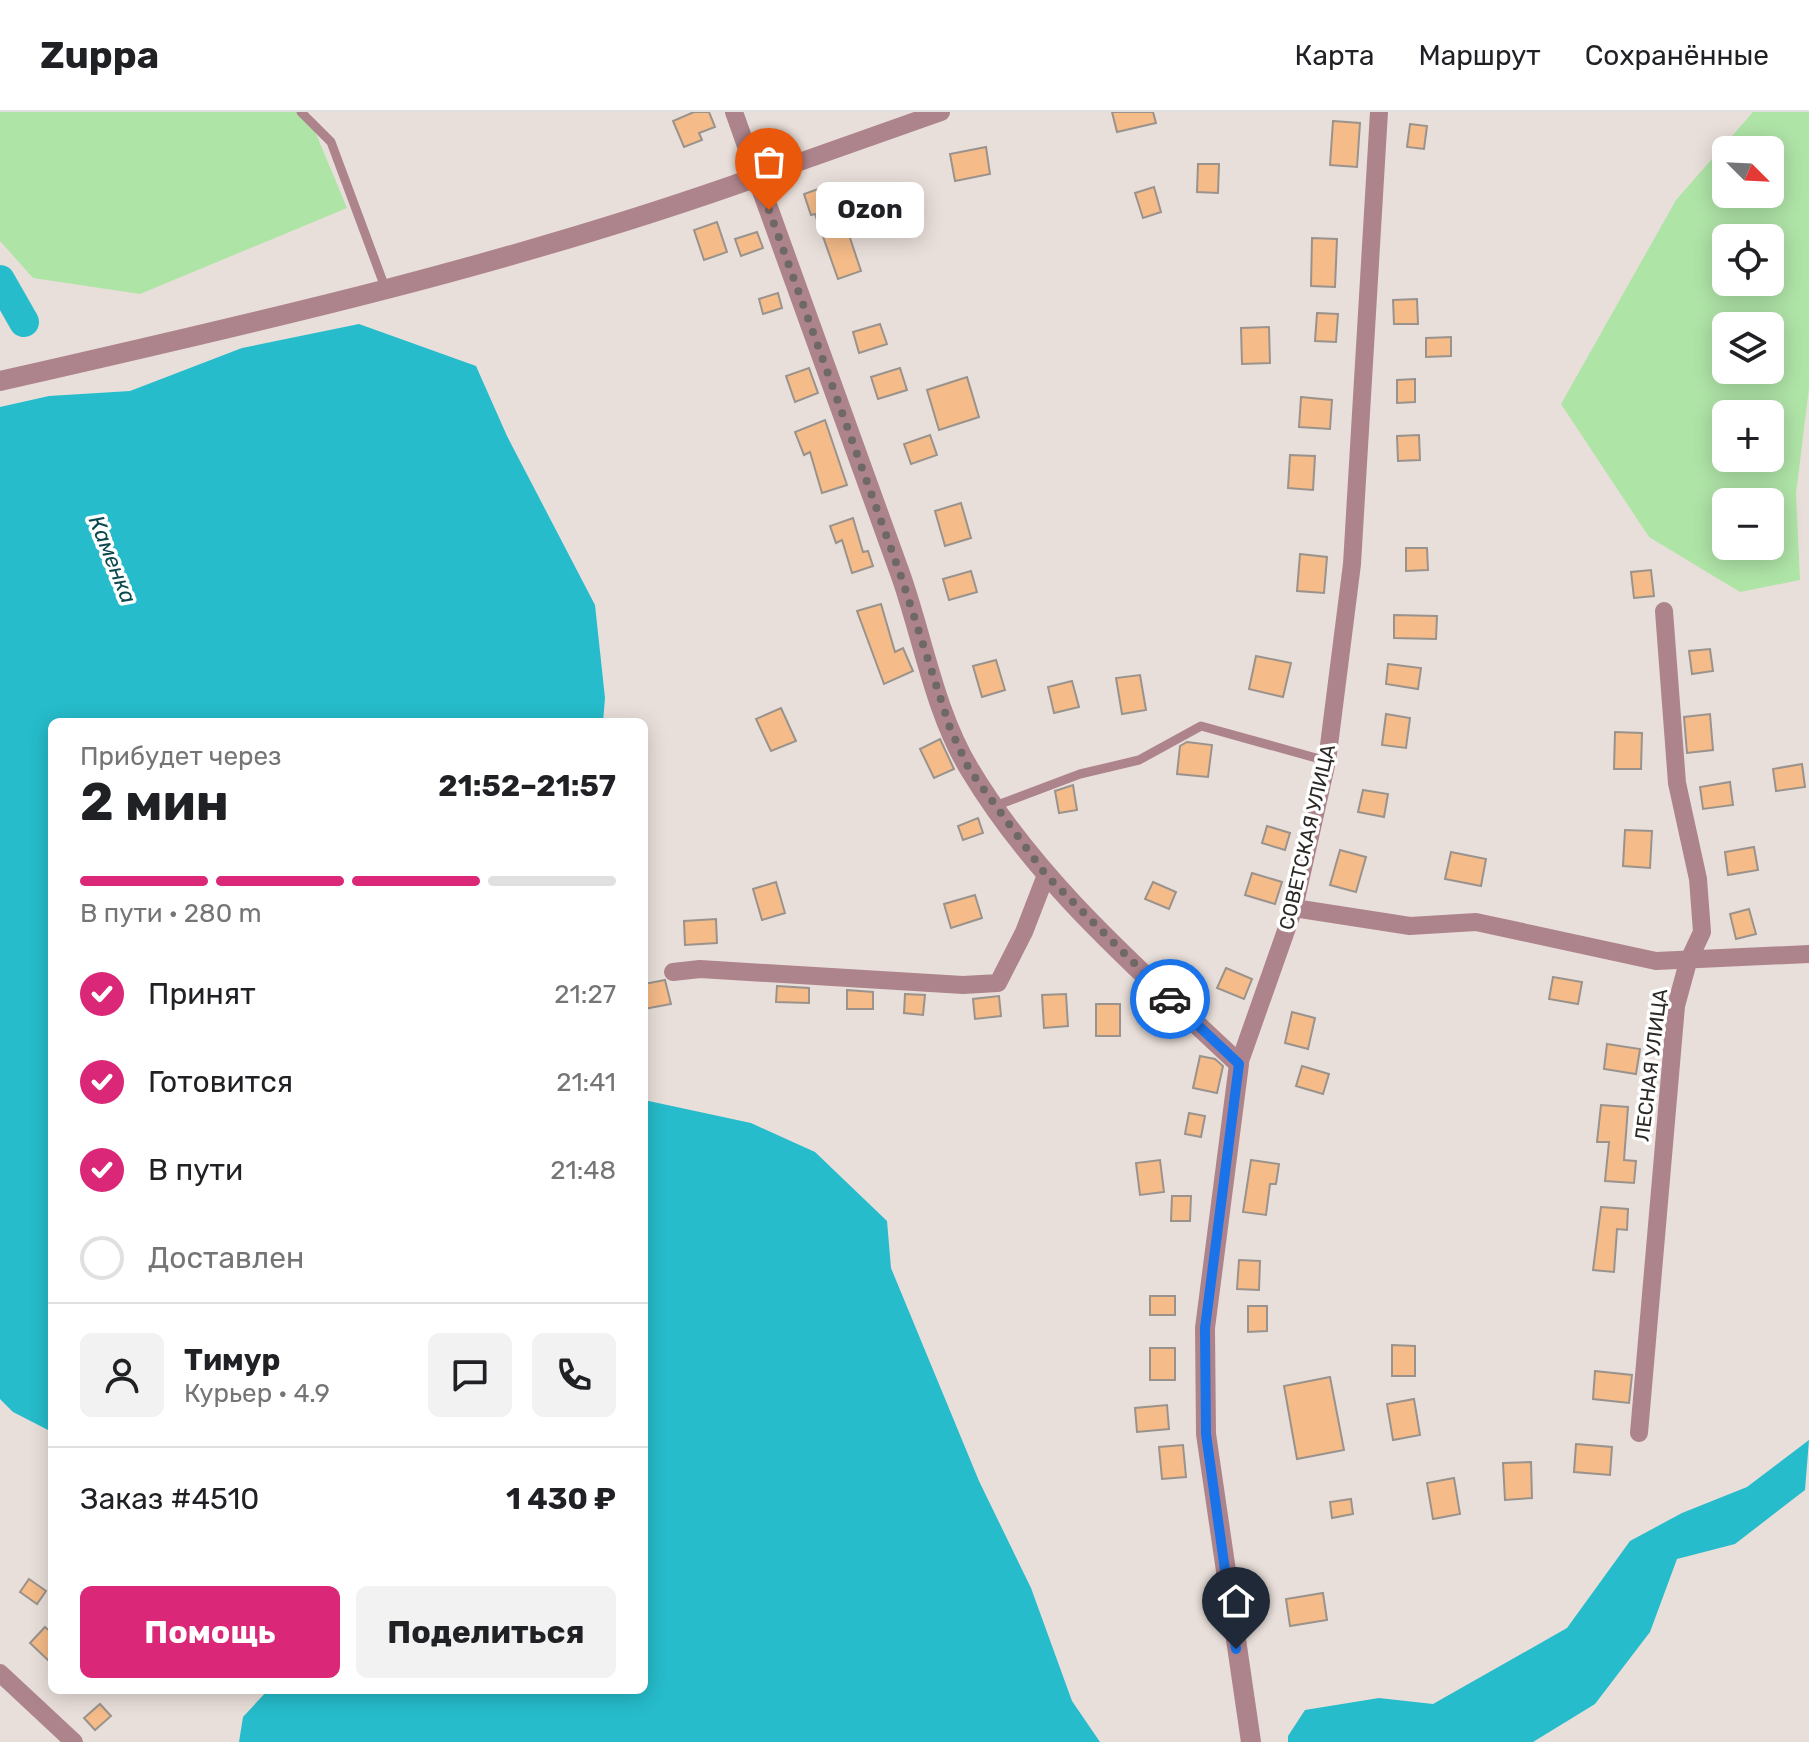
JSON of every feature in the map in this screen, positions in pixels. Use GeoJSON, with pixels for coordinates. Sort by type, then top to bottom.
{"type":"FeatureCollection","features":[{"type":"Feature","properties":{"kind":"street"},"geometry":{"type":"LineString","coordinates":[[734,112],[902,579],[950,728],[969,769],[1046,875],[1097,930],[1239,1064]]}},
{"type":"Feature","properties":{"kind":"street"},"geometry":{"type":"LineString","coordinates":[[0,381],[386,290],[662,211],[941,112]]}},
{"type":"Feature","properties":{"kind":"street","name":"СОВЕТСКАЯ УЛИЦА"},"geometry":{"type":"LineString","coordinates":[[1251,1742],[1206,1434],[1205,1328],[1239,1064],[1294,908],[1327,761],[1352,564],[1379,112]]}},
{"type":"Feature","properties":{"kind":"street","name":"ЛЕСНАЯ УЛИЦА"},"geometry":{"type":"LineString","coordinates":[[1639,1433],[1676,1006],[1688,962],[1702,932],[1698,879],[1677,783],[1664,611]]}},
{"type":"Feature","properties":{"kind":"street"},"geometry":{"type":"LineString","coordinates":[[673,972],[700,969],[963,985],[998,983],[1028,924],[1046,875]]}},
{"type":"Feature","properties":{"kind":"street"},"geometry":{"type":"LineString","coordinates":[[1294,908],[1410,926],[1476,922],[1656,961],[1688,962],[1809,954]]}},
{"type":"Feature","properties":{"kind":"street"},"geometry":{"type":"LineString","coordinates":[[0,1673],[74,1742]]}},
{"type":"Feature","properties":{"kind":"lane"},"geometry":{"type":"LineString","coordinates":[[301,112],[331,142],[386,290]]}},
{"type":"Feature","properties":{"kind":"lane"},"geometry":{"type":"LineString","coordinates":[[995,806],[1080,774],[1139,760],[1201,726],[1327,761]]}},
{"type":"Feature","properties":{"kind":"green space"},"geometry":{"type":"Polygon","coordinates":[[[0,112],[307,112],[347,208],[140,294],[33,278],[0,241],[0,112]]]}},
{"type":"Feature","properties":{"kind":"green space"},"geometry":{"type":"Polygon","coordinates":[[[1753,112],[1809,112],[1809,388],[1796,494],[1800,580],[1740,592],[1649,537],[1561,404],[1676,200],[1712,159],[1712,208],[1784,208],[1784,136],[1732,136],[1753,112]]]}},
{"type":"Feature","properties":{"kind":"water"},"geometry":{"type":"Polygon","coordinates":[[[359,324],[476,366],[507,436],[595,605],[605,698],[603,718],[48,718],[48,1430],[13,1412],[0,1399],[0,407],[49,396],[130,391],[242,348],[359,324]]]}},
{"type":"Feature","properties":{"kind":"water"},"geometry":{"type":"Polygon","coordinates":[[[648,1101],[751,1123],[815,1152],[887,1221],[891,1268],[979,1481],[1031,1588],[1072,1701],[1100,1742],[239,1742],[243,1717],[264,1694],[648,1694],[648,1101]]]}},
{"type":"Feature","properties":{"kind":"water"},"geometry":{"type":"Polygon","coordinates":[[[1809,1440],[1805,1490],[1735,1544],[1677,1559],[1650,1632],[1595,1704],[1533,1742],[1288,1742],[1288,1736],[1305,1710],[1379,1698],[1433,1704],[1567,1628],[1630,1541],[1682,1513],[1747,1487],[1809,1440]]]}},
{"type":"Feature","properties":{"kind":"building"},"geometry":{"type":"Polygon","coordinates":[[[694,112],[709,112],[715,127],[699,133],[702,140],[684,147],[673,121],[694,112]]]}},
{"type":"Feature","properties":{"kind":"building"},"geometry":{"type":"Polygon","coordinates":[[[1112,112],[1153,112],[1156,123],[1117,132],[1112,112]]]}},
{"type":"Feature","properties":{"kind":"building"},"geometry":{"type":"Polygon","coordinates":[[[1333,121],[1360,123],[1357,167],[1330,165],[1333,121]]]}},
{"type":"Feature","properties":{"kind":"building"},"geometry":{"type":"Polygon","coordinates":[[[1410,124],[1427,126],[1424,149],[1407,147],[1410,124]]]}},
{"type":"Feature","properties":{"kind":"building"},"geometry":{"type":"Polygon","coordinates":[[[986,147],[990,174],[955,181],[950,154],[986,147]]]}},
{"type":"Feature","properties":{"kind":"building"},"geometry":{"type":"Polygon","coordinates":[[[1198,164],[1219,164],[1218,193],[1197,192],[1198,164]]]}},
{"type":"Feature","properties":{"kind":"building"},"geometry":{"type":"Polygon","coordinates":[[[832,184],[861,271],[838,279],[815,214],[811,215],[804,194],[832,184]]]}},
{"type":"Feature","properties":{"kind":"building"},"geometry":{"type":"Polygon","coordinates":[[[1154,187],[1161,212],[1143,218],[1135,193],[1154,187]]]}},
{"type":"Feature","properties":{"kind":"building"},"geometry":{"type":"Polygon","coordinates":[[[717,222],[727,252],[704,260],[694,230],[717,222]]]}},
{"type":"Feature","properties":{"kind":"building"},"geometry":{"type":"Polygon","coordinates":[[[757,232],[763,248],[741,256],[735,239],[757,232]]]}},
{"type":"Feature","properties":{"kind":"building"},"geometry":{"type":"Polygon","coordinates":[[[1312,238],[1337,239],[1335,287],[1311,286],[1312,238]]]}},
{"type":"Feature","properties":{"kind":"building"},"geometry":{"type":"Polygon","coordinates":[[[778,293],[782,308],[763,314],[759,299],[778,293]]]}},
{"type":"Feature","properties":{"kind":"building"},"geometry":{"type":"Polygon","coordinates":[[[1417,299],[1418,324],[1394,324],[1393,300],[1417,299]]]}},
{"type":"Feature","properties":{"kind":"building"},"geometry":{"type":"Polygon","coordinates":[[[1317,313],[1338,314],[1336,342],[1315,341],[1317,313]]]}},
{"type":"Feature","properties":{"kind":"building"},"geometry":{"type":"Polygon","coordinates":[[[880,324],[887,344],[859,353],[853,332],[880,324]]]}},
{"type":"Feature","properties":{"kind":"building"},"geometry":{"type":"Polygon","coordinates":[[[1269,327],[1270,363],[1242,364],[1241,328],[1269,327]]]}},
{"type":"Feature","properties":{"kind":"building"},"geometry":{"type":"Polygon","coordinates":[[[1451,337],[1451,356],[1426,357],[1426,338],[1451,337]]]}},
{"type":"Feature","properties":{"kind":"building"},"geometry":{"type":"Polygon","coordinates":[[[809,368],[818,393],[795,402],[786,376],[809,368]]]}},
{"type":"Feature","properties":{"kind":"building"},"geometry":{"type":"Polygon","coordinates":[[[900,368],[907,390],[878,399],[871,377],[900,368]]]}},
{"type":"Feature","properties":{"kind":"building"},"geometry":{"type":"Polygon","coordinates":[[[967,377],[979,417],[939,430],[927,390],[967,377]]]}},
{"type":"Feature","properties":{"kind":"building"},"geometry":{"type":"Polygon","coordinates":[[[1415,379],[1415,402],[1397,403],[1397,380],[1415,379]]]}},
{"type":"Feature","properties":{"kind":"building"},"geometry":{"type":"Polygon","coordinates":[[[1301,397],[1332,400],[1330,429],[1299,427],[1301,397]]]}},
{"type":"Feature","properties":{"kind":"building"},"geometry":{"type":"Polygon","coordinates":[[[825,420],[847,485],[822,493],[810,452],[804,455],[795,432],[825,420]]]}},
{"type":"Feature","properties":{"kind":"building"},"geometry":{"type":"Polygon","coordinates":[[[930,435],[937,455],[911,464],[904,444],[930,435]]]}},
{"type":"Feature","properties":{"kind":"building"},"geometry":{"type":"Polygon","coordinates":[[[1419,435],[1420,460],[1398,461],[1397,436],[1419,435]]]}},
{"type":"Feature","properties":{"kind":"building"},"geometry":{"type":"Polygon","coordinates":[[[1290,455],[1315,456],[1313,490],[1288,488],[1290,455]]]}},
{"type":"Feature","properties":{"kind":"building"},"geometry":{"type":"Polygon","coordinates":[[[961,503],[971,538],[945,546],[935,511],[961,503]]]}},
{"type":"Feature","properties":{"kind":"building"},"geometry":{"type":"Polygon","coordinates":[[[853,518],[863,552],[868,551],[873,566],[852,573],[842,540],[836,543],[830,526],[853,518]]]}},
{"type":"Feature","properties":{"kind":"building"},"geometry":{"type":"Polygon","coordinates":[[[1406,548],[1427,548],[1428,570],[1406,571],[1406,548]]]}},
{"type":"Feature","properties":{"kind":"building"},"geometry":{"type":"Polygon","coordinates":[[[1300,554],[1327,557],[1324,593],[1297,591],[1300,554]]]}},
{"type":"Feature","properties":{"kind":"building"},"geometry":{"type":"Polygon","coordinates":[[[1651,570],[1654,596],[1634,598],[1631,572],[1651,570]]]}},
{"type":"Feature","properties":{"kind":"building"},"geometry":{"type":"Polygon","coordinates":[[[971,571],[977,592],[949,600],[943,579],[971,571]]]}},
{"type":"Feature","properties":{"kind":"building"},"geometry":{"type":"Polygon","coordinates":[[[881,604],[895,652],[903,648],[913,671],[884,684],[857,611],[881,604]]]}},
{"type":"Feature","properties":{"kind":"building"},"geometry":{"type":"Polygon","coordinates":[[[1394,615],[1437,616],[1436,639],[1394,638],[1394,615]]]}},
{"type":"Feature","properties":{"kind":"building"},"geometry":{"type":"Polygon","coordinates":[[[1710,649],[1713,671],[1692,674],[1689,651],[1710,649]]]}},
{"type":"Feature","properties":{"kind":"building"},"geometry":{"type":"Polygon","coordinates":[[[1256,656],[1291,663],[1283,697],[1249,689],[1256,656]]]}},
{"type":"Feature","properties":{"kind":"building"},"geometry":{"type":"Polygon","coordinates":[[[996,660],[1005,690],[982,697],[973,666],[996,660]]]}},
{"type":"Feature","properties":{"kind":"building"},"geometry":{"type":"Polygon","coordinates":[[[1388,664],[1421,668],[1418,689],[1386,684],[1388,664]]]}},
{"type":"Feature","properties":{"kind":"building"},"geometry":{"type":"Polygon","coordinates":[[[1140,675],[1146,710],[1122,714],[1116,678],[1140,675]]]}},
{"type":"Feature","properties":{"kind":"building"},"geometry":{"type":"Polygon","coordinates":[[[1072,681],[1079,707],[1054,713],[1048,687],[1072,681]]]}},
{"type":"Feature","properties":{"kind":"building"},"geometry":{"type":"Polygon","coordinates":[[[781,708],[796,741],[771,751],[756,719],[781,708]]]}},
{"type":"Feature","properties":{"kind":"building"},"geometry":{"type":"Polygon","coordinates":[[[1386,714],[1410,718],[1406,748],[1382,745],[1386,714]]]}},
{"type":"Feature","properties":{"kind":"building"},"geometry":{"type":"Polygon","coordinates":[[[1710,714],[1713,750],[1687,753],[1684,717],[1710,714]]]}},
{"type":"Feature","properties":{"kind":"building"},"geometry":{"type":"Polygon","coordinates":[[[1615,732],[1642,733],[1641,769],[1614,769],[1615,732]]]}},
{"type":"Feature","properties":{"kind":"building"},"geometry":{"type":"Polygon","coordinates":[[[940,739],[954,769],[934,778],[920,749],[940,739]]]}},
{"type":"Feature","properties":{"kind":"building"},"geometry":{"type":"Polygon","coordinates":[[[1187,742],[1212,745],[1208,777],[1177,774],[1180,746],[1187,742]]]}},
{"type":"Feature","properties":{"kind":"building"},"geometry":{"type":"Polygon","coordinates":[[[1802,764],[1805,787],[1776,791],[1773,769],[1802,764]]]}},
{"type":"Feature","properties":{"kind":"building"},"geometry":{"type":"Polygon","coordinates":[[[1730,782],[1733,805],[1703,809],[1700,787],[1730,782]]]}},
{"type":"Feature","properties":{"kind":"building"},"geometry":{"type":"Polygon","coordinates":[[[1073,785],[1077,810],[1059,813],[1055,791],[1073,785]]]}},
{"type":"Feature","properties":{"kind":"building"},"geometry":{"type":"Polygon","coordinates":[[[1363,790],[1388,794],[1384,817],[1358,812],[1363,790]]]}},
{"type":"Feature","properties":{"kind":"building"},"geometry":{"type":"Polygon","coordinates":[[[978,818],[983,833],[963,840],[958,826],[978,818]]]}},
{"type":"Feature","properties":{"kind":"building"},"geometry":{"type":"Polygon","coordinates":[[[1267,826],[1290,833],[1285,850],[1262,843],[1267,826]]]}},
{"type":"Feature","properties":{"kind":"building"},"geometry":{"type":"Polygon","coordinates":[[[1625,830],[1652,831],[1650,868],[1623,866],[1625,830]]]}},
{"type":"Feature","properties":{"kind":"building"},"geometry":{"type":"Polygon","coordinates":[[[1754,847],[1758,870],[1728,875],[1725,852],[1754,847]]]}},
{"type":"Feature","properties":{"kind":"building"},"geometry":{"type":"Polygon","coordinates":[[[1340,850],[1366,857],[1356,892],[1330,885],[1340,850]]]}},
{"type":"Feature","properties":{"kind":"building"},"geometry":{"type":"Polygon","coordinates":[[[1451,852],[1486,859],[1481,886],[1445,879],[1451,852]]]}},
{"type":"Feature","properties":{"kind":"building"},"geometry":{"type":"Polygon","coordinates":[[[1252,873],[1282,882],[1275,904],[1245,895],[1252,873]]]}},
{"type":"Feature","properties":{"kind":"building"},"geometry":{"type":"Polygon","coordinates":[[[776,882],[785,913],[762,920],[753,889],[776,882]]]}},
{"type":"Feature","properties":{"kind":"building"},"geometry":{"type":"Polygon","coordinates":[[[1153,882],[1176,892],[1169,909],[1145,899],[1153,882]]]}},
{"type":"Feature","properties":{"kind":"building"},"geometry":{"type":"Polygon","coordinates":[[[975,895],[982,918],[951,928],[944,904],[975,895]]]}},
{"type":"Feature","properties":{"kind":"building"},"geometry":{"type":"Polygon","coordinates":[[[1749,909],[1756,934],[1736,939],[1730,914],[1749,909]]]}},
{"type":"Feature","properties":{"kind":"building"},"geometry":{"type":"Polygon","coordinates":[[[716,919],[717,943],[685,945],[684,921],[716,919]]]}},
{"type":"Feature","properties":{"kind":"building"},"geometry":{"type":"Polygon","coordinates":[[[1226,968],[1252,979],[1244,999],[1217,988],[1226,968]]]}},
{"type":"Feature","properties":{"kind":"building"},"geometry":{"type":"Polygon","coordinates":[[[1553,977],[1582,982],[1578,1004],[1549,999],[1553,977]]]}},
{"type":"Feature","properties":{"kind":"building"},"geometry":{"type":"Polygon","coordinates":[[[665,980],[671,1004],[648,1008],[648,983],[665,980]]]}},
{"type":"Feature","properties":{"kind":"building"},"geometry":{"type":"Polygon","coordinates":[[[777,986],[809,988],[809,1003],[776,1002],[777,986]]]}},
{"type":"Feature","properties":{"kind":"building"},"geometry":{"type":"Polygon","coordinates":[[[847,990],[873,992],[873,1009],[847,1009],[847,990]]]}},
{"type":"Feature","properties":{"kind":"building"},"geometry":{"type":"Polygon","coordinates":[[[905,994],[925,995],[923,1015],[904,1013],[905,994]]]}},
{"type":"Feature","properties":{"kind":"building"},"geometry":{"type":"Polygon","coordinates":[[[1066,994],[1068,1026],[1044,1028],[1042,995],[1066,994]]]}},
{"type":"Feature","properties":{"kind":"building"},"geometry":{"type":"Polygon","coordinates":[[[999,996],[1001,1016],[975,1019],[973,999],[999,996]]]}},
{"type":"Feature","properties":{"kind":"building"},"geometry":{"type":"Polygon","coordinates":[[[1096,1004],[1120,1004],[1120,1036],[1096,1036],[1096,1004]]]}},
{"type":"Feature","properties":{"kind":"building"},"geometry":{"type":"Polygon","coordinates":[[[1292,1012],[1315,1018],[1308,1049],[1285,1043],[1292,1012]]]}},
{"type":"Feature","properties":{"kind":"building"},"geometry":{"type":"Polygon","coordinates":[[[1607,1044],[1640,1049],[1636,1074],[1604,1069],[1607,1044]]]}},
{"type":"Feature","properties":{"kind":"building"},"geometry":{"type":"Polygon","coordinates":[[[1200,1056],[1215,1059],[1223,1066],[1217,1093],[1193,1088],[1200,1056]]]}},
{"type":"Feature","properties":{"kind":"building"},"geometry":{"type":"Polygon","coordinates":[[[1302,1066],[1329,1074],[1323,1094],[1296,1086],[1302,1066]]]}},
{"type":"Feature","properties":{"kind":"building"},"geometry":{"type":"Polygon","coordinates":[[[1601,1105],[1628,1107],[1624,1160],[1636,1161],[1634,1183],[1605,1181],[1609,1142],[1597,1142],[1601,1105]]]}},
{"type":"Feature","properties":{"kind":"building"},"geometry":{"type":"Polygon","coordinates":[[[1189,1113],[1205,1116],[1201,1137],[1185,1134],[1189,1113]]]}},
{"type":"Feature","properties":{"kind":"building"},"geometry":{"type":"Polygon","coordinates":[[[1160,1160],[1164,1192],[1140,1195],[1136,1163],[1160,1160]]]}},
{"type":"Feature","properties":{"kind":"building"},"geometry":{"type":"Polygon","coordinates":[[[1251,1160],[1279,1164],[1276,1184],[1270,1184],[1266,1215],[1243,1212],[1251,1160]]]}},
{"type":"Feature","properties":{"kind":"building"},"geometry":{"type":"Polygon","coordinates":[[[1172,1196],[1191,1196],[1190,1221],[1171,1221],[1172,1196]]]}},
{"type":"Feature","properties":{"kind":"building"},"geometry":{"type":"Polygon","coordinates":[[[1601,1207],[1628,1209],[1627,1230],[1617,1229],[1614,1272],[1593,1270],[1601,1207]]]}},
{"type":"Feature","properties":{"kind":"building"},"geometry":{"type":"Polygon","coordinates":[[[1239,1260],[1260,1261],[1259,1290],[1237,1289],[1239,1260]]]}},
{"type":"Feature","properties":{"kind":"building"},"geometry":{"type":"Polygon","coordinates":[[[1150,1296],[1175,1296],[1175,1315],[1150,1315],[1150,1296]]]}},
{"type":"Feature","properties":{"kind":"building"},"geometry":{"type":"Polygon","coordinates":[[[1248,1306],[1267,1306],[1267,1331],[1248,1332],[1248,1306]]]}},
{"type":"Feature","properties":{"kind":"building"},"geometry":{"type":"Polygon","coordinates":[[[1392,1345],[1415,1346],[1415,1376],[1392,1376],[1392,1345]]]}},
{"type":"Feature","properties":{"kind":"building"},"geometry":{"type":"Polygon","coordinates":[[[1150,1348],[1175,1348],[1175,1380],[1150,1380],[1150,1348]]]}},
{"type":"Feature","properties":{"kind":"building"},"geometry":{"type":"Polygon","coordinates":[[[1595,1371],[1632,1375],[1629,1403],[1593,1399],[1595,1371]]]}},
{"type":"Feature","properties":{"kind":"building"},"geometry":{"type":"Polygon","coordinates":[[[1330,1377],[1344,1450],[1297,1459],[1284,1386],[1330,1377]]]}},
{"type":"Feature","properties":{"kind":"building"},"geometry":{"type":"Polygon","coordinates":[[[1414,1399],[1420,1435],[1393,1440],[1387,1404],[1414,1399]]]}},
{"type":"Feature","properties":{"kind":"building"},"geometry":{"type":"Polygon","coordinates":[[[1167,1405],[1169,1429],[1137,1432],[1135,1408],[1167,1405]]]}},
{"type":"Feature","properties":{"kind":"building"},"geometry":{"type":"Polygon","coordinates":[[[1576,1444],[1612,1447],[1610,1475],[1574,1472],[1576,1444]]]}},
{"type":"Feature","properties":{"kind":"building"},"geometry":{"type":"Polygon","coordinates":[[[1183,1445],[1186,1477],[1162,1479],[1159,1447],[1183,1445]]]}},
{"type":"Feature","properties":{"kind":"building"},"geometry":{"type":"Polygon","coordinates":[[[1531,1462],[1532,1498],[1505,1500],[1503,1463],[1531,1462]]]}},
{"type":"Feature","properties":{"kind":"building"},"geometry":{"type":"Polygon","coordinates":[[[1454,1478],[1460,1514],[1433,1519],[1427,1483],[1454,1478]]]}},
{"type":"Feature","properties":{"kind":"building"},"geometry":{"type":"Polygon","coordinates":[[[1351,1499],[1353,1514],[1332,1518],[1330,1502],[1351,1499]]]}},
{"type":"Feature","properties":{"kind":"building"},"geometry":{"type":"Polygon","coordinates":[[[29,1579],[46,1591],[37,1604],[20,1592],[29,1579]]]}},
{"type":"Feature","properties":{"kind":"building"},"geometry":{"type":"Polygon","coordinates":[[[1323,1593],[1327,1620],[1290,1626],[1286,1599],[1323,1593]]]}},
{"type":"Feature","properties":{"kind":"building"},"geometry":{"type":"Polygon","coordinates":[[[45,1627],[48,1630],[48,1660],[30,1643],[45,1627]]]}},
{"type":"Feature","properties":{"kind":"building"},"geometry":{"type":"Polygon","coordinates":[[[100,1704],[111,1716],[95,1730],[84,1718],[100,1704]]]}},
{"type":"Feature","properties":{"kind":"waterway","name":"Каменка"},"geometry":{"type":"LineString","coordinates":[[0,280],[24,322]]}},
{"type":"Feature","properties":{"kind":"way so far"},"geometry":{"type":"LineString","coordinates":[[769,210],[902,579],[950,728],[969,769],[1046,875],[1097,930],[1170,999]]}},
{"type":"Feature","properties":{"kind":"place","name":"Ozon"},"geometry":{"type":"Point","coordinates":[769,210]}},
{"type":"Feature","properties":{"kind":"route"},"geometry":{"type":"LineString","coordinates":[[1170,999],[1239,1064],[1232,1141],[1205,1328],[1206,1434],[1236,1649]]}}]}
